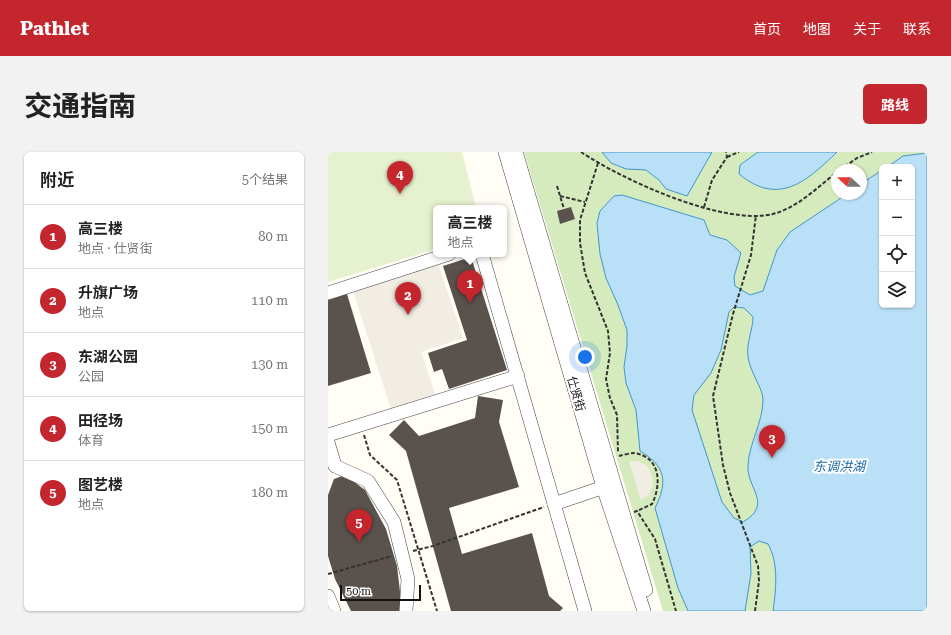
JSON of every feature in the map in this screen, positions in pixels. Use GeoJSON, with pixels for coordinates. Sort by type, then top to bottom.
{"type":"FeatureCollection","features":[{"type":"Feature","properties":{"kind":"street","name":"仕贤街"},"geometry":{"type":"LineString","coordinates":[[504,152],[608,485],[644,611]]}},
{"type":"Feature","properties":{"kind":"street"},"geometry":{"type":"LineString","coordinates":[[516,152],[608,485],[653,611]]}},
{"type":"Feature","properties":{"kind":"street"},"geometry":{"type":"LineString","coordinates":[[328,293],[441,257]]}},
{"type":"Feature","properties":{"kind":"street"},"geometry":{"type":"LineString","coordinates":[[483,257],[585,611]]}},
{"type":"Feature","properties":{"kind":"street"},"geometry":{"type":"LineString","coordinates":[[328,435],[518,376]]}},
{"type":"Feature","properties":{"kind":"street"},"geometry":{"type":"LineString","coordinates":[[328,442],[331,470],[368,481],[394,522],[398,554],[408,579],[406,611]]}},
{"type":"Feature","properties":{"kind":"street"},"geometry":{"type":"LineString","coordinates":[[554,504],[608,485]]}},
{"type":"Feature","properties":{"kind":"street"},"geometry":{"type":"LineString","coordinates":[[328,596],[334,611]]}},
{"type":"Feature","properties":{"kind":"path"},"geometry":{"type":"LineString","coordinates":[[581,152],[598,163],[638,184],[667,196],[704,207],[756,215],[773,214],[791,207],[831,177]]}},
{"type":"Feature","properties":{"kind":"path"},"geometry":{"type":"LineString","coordinates":[[726,152],[727,157]]}},
{"type":"Feature","properties":{"kind":"path"},"geometry":{"type":"LineString","coordinates":[[704,207],[712,180],[727,157],[739,152]]}},
{"type":"Feature","properties":{"kind":"path"},"geometry":{"type":"LineString","coordinates":[[848,164],[866,153],[872,152]]}},
{"type":"Feature","properties":{"kind":"path"},"geometry":{"type":"LineString","coordinates":[[598,163],[580,220],[580,243],[585,272],[608,331],[610,353],[606,379],[610,398],[617,415],[618,456],[634,453],[642,456],[650,461],[658,476],[657,495],[652,504],[629,514]]}},
{"type":"Feature","properties":{"kind":"path"},"geometry":{"type":"LineString","coordinates":[[557,186],[564,209]]}},
{"type":"Feature","properties":{"kind":"path"},"geometry":{"type":"LineString","coordinates":[[560,196],[585,202]]}},
{"type":"Feature","properties":{"kind":"path"},"geometry":{"type":"LineString","coordinates":[[755,611],[759,581],[758,566],[741,518],[730,493],[723,465],[713,396],[733,314],[743,288],[751,255],[756,215]]}},
{"type":"Feature","properties":{"kind":"path"},"geometry":{"type":"LineString","coordinates":[[362,424],[370,455],[397,480],[437,611]]}},
{"type":"Feature","properties":{"kind":"path"},"geometry":{"type":"LineString","coordinates":[[328,574],[439,544],[554,504]]}},
{"type":"Feature","properties":{"kind":"path"},"geometry":{"type":"LineString","coordinates":[[637,511],[655,539],[676,611]]}},
{"type":"Feature","properties":{"kind":"green space"},"geometry":{"type":"Polygon","coordinates":[[[328,152],[462,152],[475,205],[433,205],[433,250],[328,282],[328,152]]]}},
{"type":"Feature","properties":{"kind":"green space","name":"东调洪湖"},"geometry":{"type":"Polygon","coordinates":[[[524,152],[927,152],[927,611],[663,611],[524,152]]]}},
{"type":"Feature","properties":{"kind":"shaded area"},"geometry":{"type":"Polygon","coordinates":[[[438,263],[463,338],[421,352],[435,394],[391,409],[353,291],[438,263]]]}},
{"type":"Feature","properties":{"kind":"shaded area"},"geometry":{"type":"Polygon","coordinates":[[[629,461],[637,461],[646,465],[651,473],[653,484],[649,495],[641,500],[629,461]]]}},
{"type":"Feature","properties":{"kind":"water"},"geometry":{"type":"Polygon","coordinates":[[[602,152],[712,152],[687,196],[666,189],[659,180],[646,170],[626,169],[611,163],[602,152]]]}},
{"type":"Feature","properties":{"kind":"water"},"geometry":{"type":"Polygon","coordinates":[[[758,152],[837,152],[815,172],[792,186],[780,189],[767,189],[753,184],[739,174],[740,165],[758,152]]]}},
{"type":"Feature","properties":{"kind":"water","name":"东调洪湖"},"geometry":{"type":"Polygon","coordinates":[[[927,153],[927,611],[773,611],[776,585],[774,560],[768,544],[759,541],[750,547],[751,573],[745,611],[688,611],[678,588],[655,508],[662,490],[662,475],[660,469],[655,463],[640,451],[636,410],[626,383],[624,367],[627,346],[627,330],[606,278],[600,254],[597,223],[600,211],[614,196],[622,195],[704,220],[710,235],[727,240],[741,253],[734,277],[735,286],[750,295],[763,291],[777,250],[790,232],[838,200],[867,200],[867,180],[879,172],[879,308],[915,308],[915,164],[891,164],[903,156],[927,153]],[[734,307],[729,312],[721,350],[711,373],[694,395],[692,410],[722,502],[734,518],[743,522],[757,509],[758,502],[748,473],[749,457],[761,416],[763,399],[748,356],[753,317],[744,308],[734,307]]]}},
{"type":"Feature","properties":{"kind":"building"},"geometry":{"type":"Polygon","coordinates":[[[571,207],[575,219],[560,224],[557,211],[571,207]]]}},
{"type":"Feature","properties":{"kind":"building"},"geometry":{"type":"Polygon","coordinates":[[[471,257],[507,370],[449,389],[442,369],[434,372],[428,353],[467,340],[443,266],[471,257]]]}},
{"type":"Feature","properties":{"kind":"building"},"geometry":{"type":"Polygon","coordinates":[[[347,294],[371,373],[328,386],[328,300],[347,294]]]}},
{"type":"Feature","properties":{"kind":"building"},"geometry":{"type":"Polygon","coordinates":[[[478,396],[503,400],[499,422],[519,487],[449,508],[462,554],[532,533],[549,596],[563,608],[560,611],[451,611],[406,451],[389,435],[404,420],[419,436],[475,418],[478,396]]]}},
{"type":"Feature","properties":{"kind":"building"},"geometry":{"type":"Polygon","coordinates":[[[345,475],[365,490],[386,529],[397,566],[401,600],[399,611],[351,611],[335,579],[328,556],[328,495],[334,479],[345,475]]]}},
{"type":"Feature","properties":{"kind":"place","name":"田径场"},"geometry":{"type":"Point","coordinates":[400,194]}},
{"type":"Feature","properties":{"kind":"place","name":"高三楼"},"geometry":{"type":"Point","coordinates":[470,303]}},
{"type":"Feature","properties":{"kind":"place","name":"升旗广场"},"geometry":{"type":"Point","coordinates":[408,315]}},
{"type":"Feature","properties":{"kind":"place","name":"东湖公园"},"geometry":{"type":"Point","coordinates":[772,458]}},
{"type":"Feature","properties":{"kind":"place","name":"图艺楼"},"geometry":{"type":"Point","coordinates":[359,542]}}]}
